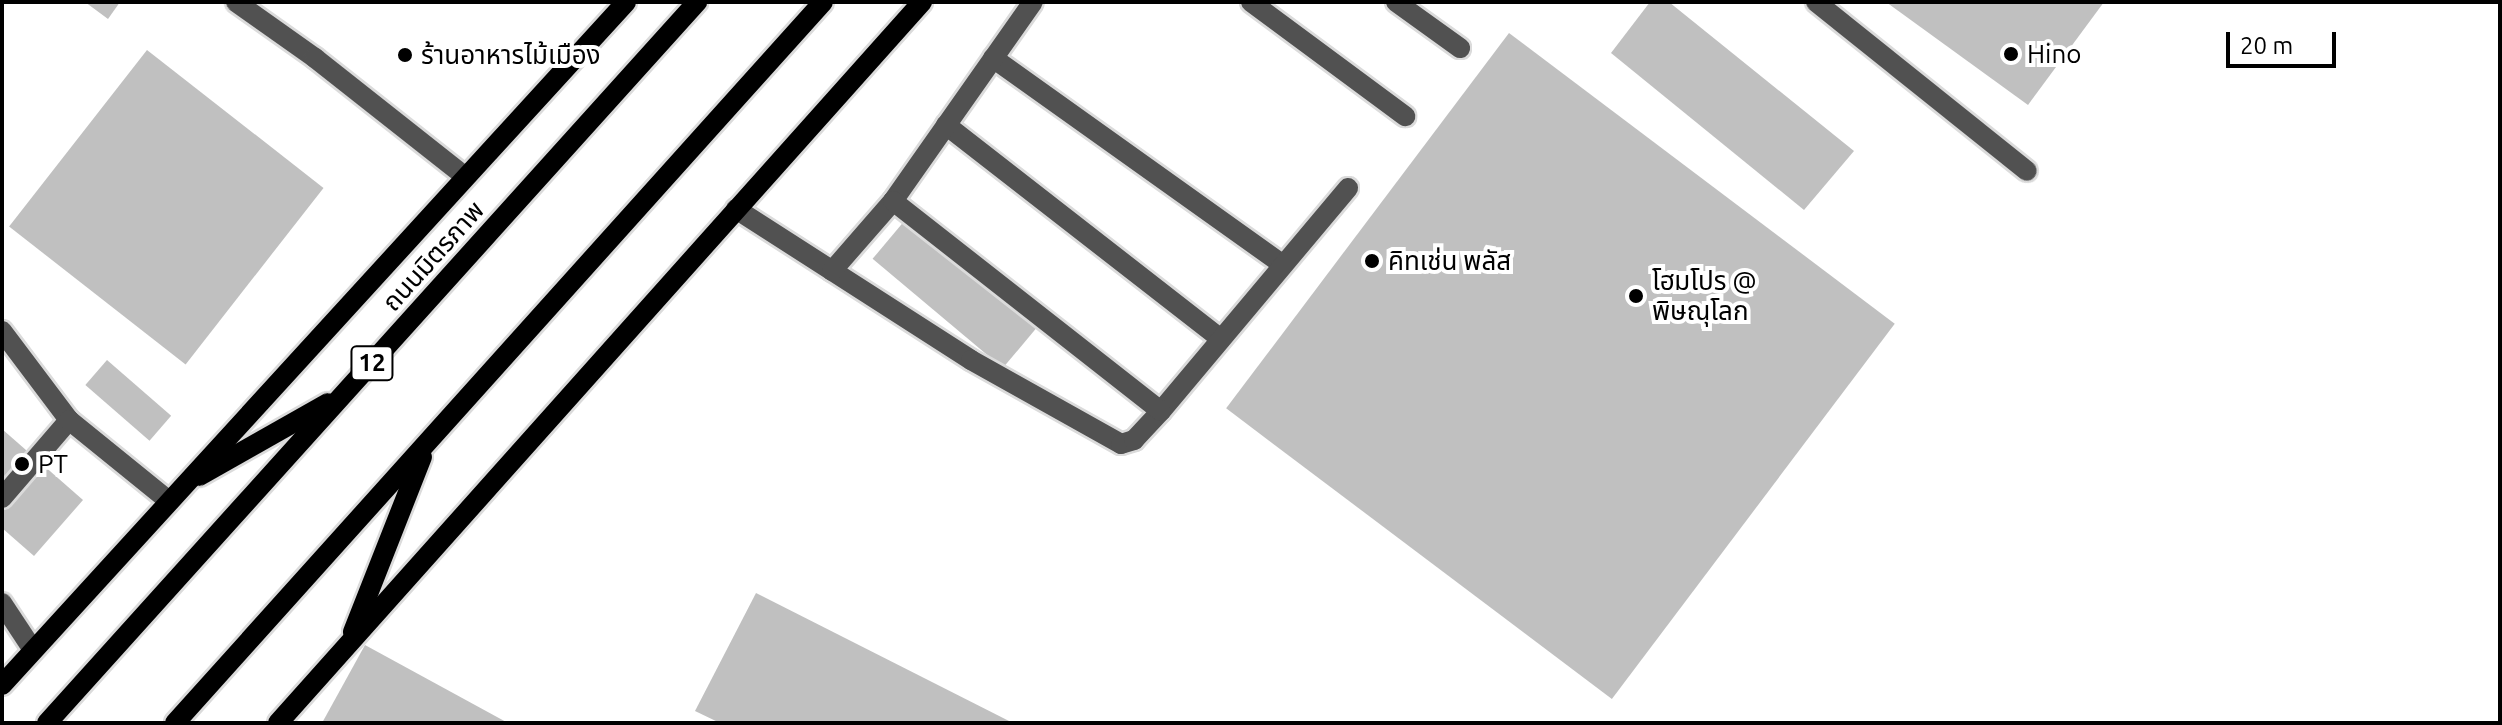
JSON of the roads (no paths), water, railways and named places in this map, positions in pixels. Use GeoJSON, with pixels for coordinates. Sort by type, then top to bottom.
{"type":"FeatureCollection","features":[{"type":"Feature","properties":{"kind":"main road"},"geometry":{"type":"LineString","coordinates":[[2,685],[626,2]]}},
{"type":"Feature","properties":{"kind":"main road","name":"ถนนมิตรภาพ"},"geometry":{"type":"LineString","coordinates":[[47,723],[697,2]]}},
{"type":"Feature","properties":{"kind":"main road"},"geometry":{"type":"LineString","coordinates":[[175,723],[823,2]]}},
{"type":"Feature","properties":{"kind":"main road"},"geometry":{"type":"LineString","coordinates":[[278,723],[922,2]]}},
{"type":"Feature","properties":{"kind":"main road"},"geometry":{"type":"LineString","coordinates":[[176,494],[345,393]]}},
{"type":"Feature","properties":{"kind":"main road"},"geometry":{"type":"LineString","coordinates":[[347,645],[428,442]]}},
{"type":"Feature","properties":{"kind":"lane"},"geometry":{"type":"LineString","coordinates":[[236,2],[315,58],[458,171]]}},
{"type":"Feature","properties":{"kind":"lane"},"geometry":{"type":"LineString","coordinates":[[832,271],[893,201],[1033,2]]}},
{"type":"Feature","properties":{"kind":"lane"},"geometry":{"type":"LineString","coordinates":[[1251,2],[1405,116]]}},
{"type":"Feature","properties":{"kind":"lane"},"geometry":{"type":"LineString","coordinates":[[1396,2],[1460,48]]}},
{"type":"Feature","properties":{"kind":"lane"},"geometry":{"type":"LineString","coordinates":[[1816,2],[2027,171]]}},
{"type":"Feature","properties":{"kind":"lane"},"geometry":{"type":"LineString","coordinates":[[993,58],[1282,264]]}},
{"type":"Feature","properties":{"kind":"lane"},"geometry":{"type":"LineString","coordinates":[[946,125],[1220,338]]}},
{"type":"Feature","properties":{"kind":"lane"},"geometry":{"type":"LineString","coordinates":[[736,209],[971,360],[1121,444],[1134,440],[1161,411],[1348,188]]}},
{"type":"Feature","properties":{"kind":"lane"},"geometry":{"type":"LineString","coordinates":[[893,201],[1161,411]]}},
{"type":"Feature","properties":{"kind":"lane"},"geometry":{"type":"LineString","coordinates":[[2,331],[69,420],[176,494]]}},
{"type":"Feature","properties":{"kind":"lane"},"geometry":{"type":"LineString","coordinates":[[2,498],[69,420]]}},
{"type":"Feature","properties":{"kind":"lane"},"geometry":{"type":"LineString","coordinates":[[2,603],[33,650]]}},
{"type":"Feature","properties":{"kind":"place","name":"Hino"},"geometry":{"type":"Point","coordinates":[2011,54]}},
{"type":"Feature","properties":{"kind":"place","name":"ร้านอาหารไม้เมือง"},"geometry":{"type":"Point","coordinates":[405,55]}},
{"type":"Feature","properties":{"kind":"place","name":"คิทเช่น พลัส"},"geometry":{"type":"Point","coordinates":[1372,261]}},
{"type":"Feature","properties":{"kind":"place","name":"โฮมโปร @ พิษณุโลก"},"geometry":{"type":"Point","coordinates":[1636,296]}},
{"type":"Feature","properties":{"kind":"place","name":"PT"},"geometry":{"type":"Point","coordinates":[22,464]}}]}
